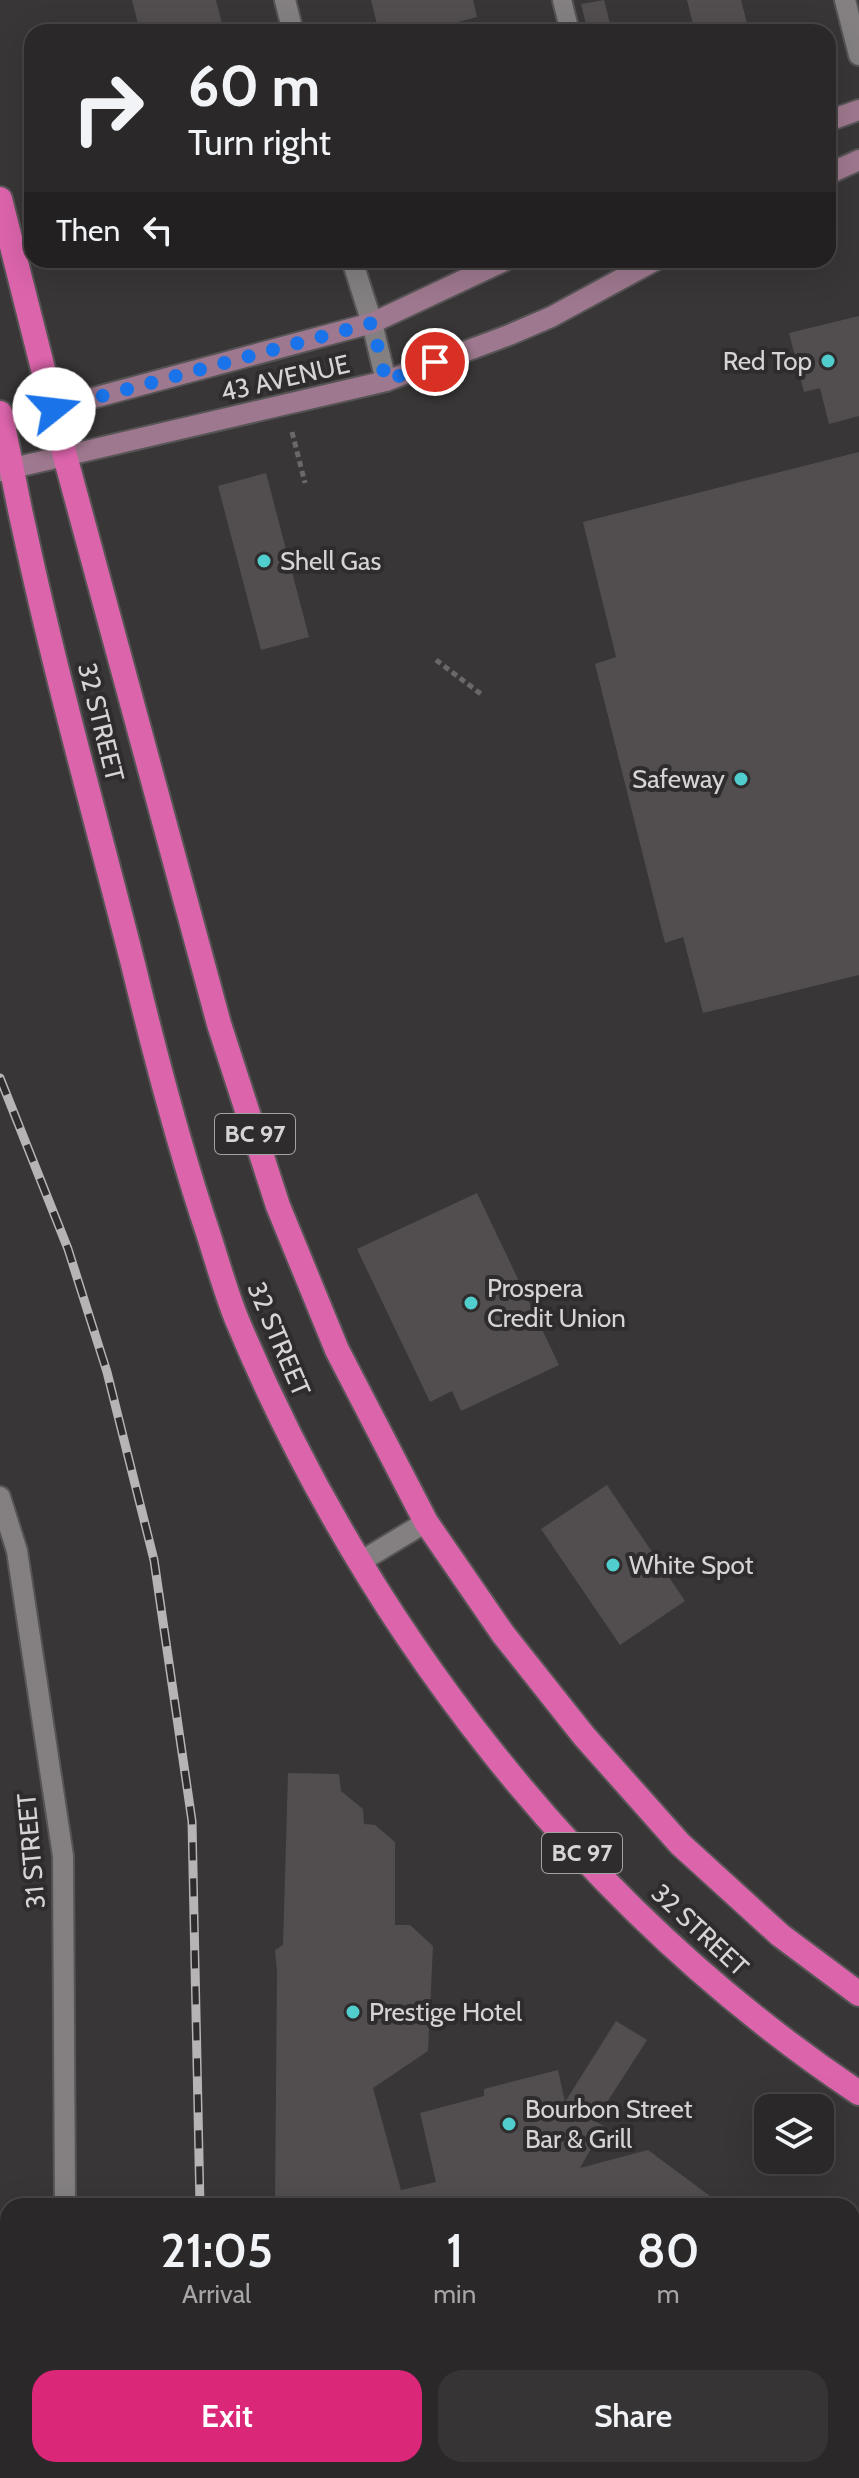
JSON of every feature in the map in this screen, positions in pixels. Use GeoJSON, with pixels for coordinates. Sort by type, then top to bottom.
{"type":"FeatureCollection","features":[{"type":"Feature","properties":{"kind":"highway","name":"32 STREET"},"geometry":{"type":"LineString","coordinates":[[0,199],[65,456],[219,1024],[278,1206],[337,1350],[426,1522],[503,1634],[584,1736],[680,1844],[780,1935],[859,1994]]}},
{"type":"Feature","properties":{"kind":"highway","name":"32 STREET"},"geometry":{"type":"LineString","coordinates":[[1,420],[6,470],[24,529],[162,1080],[196,1197],[236,1315],[285,1427],[360,1562],[424,1663],[497,1758],[610,1885],[711,1983],[859,2093]]}},
{"type":"Feature","properties":{"kind":"street"},"geometry":{"type":"LineString","coordinates":[[285,0],[291,24]]}},
{"type":"Feature","properties":{"kind":"street"},"geometry":{"type":"LineString","coordinates":[[845,0],[859,55]]}},
{"type":"Feature","properties":{"kind":"street"},"geometry":{"type":"LineString","coordinates":[[836,118],[859,110]]}},
{"type":"Feature","properties":{"kind":"street"},"geometry":{"type":"LineString","coordinates":[[836,170],[859,160]]}},
{"type":"Feature","properties":{"kind":"street"},"geometry":{"type":"LineString","coordinates":[[355,268],[386,381]]}},
{"type":"Feature","properties":{"kind":"street","name":"43 AVENUE"},"geometry":{"type":"LineString","coordinates":[[1,420],[54,409],[372,323],[489,268]]}},
{"type":"Feature","properties":{"kind":"street","name":"43 AVENUE"},"geometry":{"type":"LineString","coordinates":[[6,470],[386,381],[551,317],[641,268]]}},
{"type":"Feature","properties":{"kind":"street","name":"31 STREET"},"geometry":{"type":"LineString","coordinates":[[0,1497],[17,1551],[63,1856],[65,2198]]}},
{"type":"Feature","properties":{"kind":"street"},"geometry":{"type":"LineString","coordinates":[[360,1562],[426,1522]]}},
{"type":"Feature","properties":{"kind":"lane"},"geometry":{"type":"LineString","coordinates":[[562,0],[568,24]]}},
{"type":"Feature","properties":{"kind":"path"},"geometry":{"type":"LineString","coordinates":[[292,432],[305,483]]}},
{"type":"Feature","properties":{"kind":"path"},"geometry":{"type":"LineString","coordinates":[[436,660],[481,694]]}},
{"type":"Feature","properties":{"kind":"building"},"geometry":{"type":"Polygon","coordinates":[[[132,0],[216,0],[222,24],[138,24],[132,0]]]}},
{"type":"Feature","properties":{"kind":"building"},"geometry":{"type":"Polygon","coordinates":[[[371,0],[473,0],[477,17],[450,24],[377,24],[371,0]]]}},
{"type":"Feature","properties":{"kind":"building"},"geometry":{"type":"Polygon","coordinates":[[[604,0],[610,24],[586,24],[581,4],[604,0]]]}},
{"type":"Feature","properties":{"kind":"building"},"geometry":{"type":"Polygon","coordinates":[[[687,0],[741,0],[747,24],[693,24],[687,0]]]}},
{"type":"Feature","properties":{"kind":"building","name":"Red Top"},"geometry":{"type":"Polygon","coordinates":[[[859,316],[859,416],[829,424],[820,388],[804,392],[789,333],[859,316]]]}},
{"type":"Feature","properties":{"kind":"building","name":"Safeway"},"geometry":{"type":"Polygon","coordinates":[[[859,452],[859,975],[703,1013],[683,937],[665,943],[595,664],[616,657],[583,522],[859,452]]]}},
{"type":"Feature","properties":{"kind":"building","name":"Shell Gas"},"geometry":{"type":"Polygon","coordinates":[[[266,473],[309,637],[261,650],[218,486],[266,473]]]}},
{"type":"Feature","properties":{"kind":"building"},"geometry":{"type":"Polygon","coordinates":[[[477,1193],[559,1365],[461,1411],[452,1391],[430,1402],[357,1249],[477,1193]]]}},
{"type":"Feature","properties":{"kind":"building","name":"White Spot"},"geometry":{"type":"Polygon","coordinates":[[[607,1485],[685,1601],[620,1645],[541,1529],[607,1485]]]}},
{"type":"Feature","properties":{"kind":"building","name":"Prestige Hotel"},"geometry":{"type":"Polygon","coordinates":[[[288,1773],[339,1774],[341,1791],[363,1809],[364,1824],[375,1825],[395,1842],[395,1925],[410,1925],[433,1946],[428,2051],[373,2088],[401,2190],[436,2182],[420,2113],[484,2096],[484,2089],[558,2070],[565,2102],[616,2021],[647,2040],[595,2121],[604,2126],[580,2168],[648,2150],[713,2198],[275,2198],[275,1950],[283,1945],[288,1773]]]}},
{"type":"Feature","properties":{"kind":"railway"},"geometry":{"type":"LineString","coordinates":[[0,1078],[68,1249],[107,1372],[154,1560],[192,1821],[200,2198]]}},
{"type":"Feature","properties":{"kind":"place","name":"Red Top"},"geometry":{"type":"Point","coordinates":[828,361]}},
{"type":"Feature","properties":{"kind":"place","name":"Shell Gas"},"geometry":{"type":"Point","coordinates":[264,561]}},
{"type":"Feature","properties":{"kind":"place","name":"Safeway"},"geometry":{"type":"Point","coordinates":[741,779]}},
{"type":"Feature","properties":{"kind":"place","name":"Prospera Credit Union"},"geometry":{"type":"Point","coordinates":[471,1303]}},
{"type":"Feature","properties":{"kind":"place","name":"White Spot"},"geometry":{"type":"Point","coordinates":[613,1565]}},
{"type":"Feature","properties":{"kind":"place","name":"Prestige Hotel"},"geometry":{"type":"Point","coordinates":[353,2012]}},
{"type":"Feature","properties":{"kind":"place","name":"Bourbon Street Bar & Grill"},"geometry":{"type":"Point","coordinates":[509,2124]}},
{"type":"Feature","properties":{"kind":"route"},"geometry":{"type":"LineString","coordinates":[[54,409],[372,323],[386,381],[435,362]]}}]}
